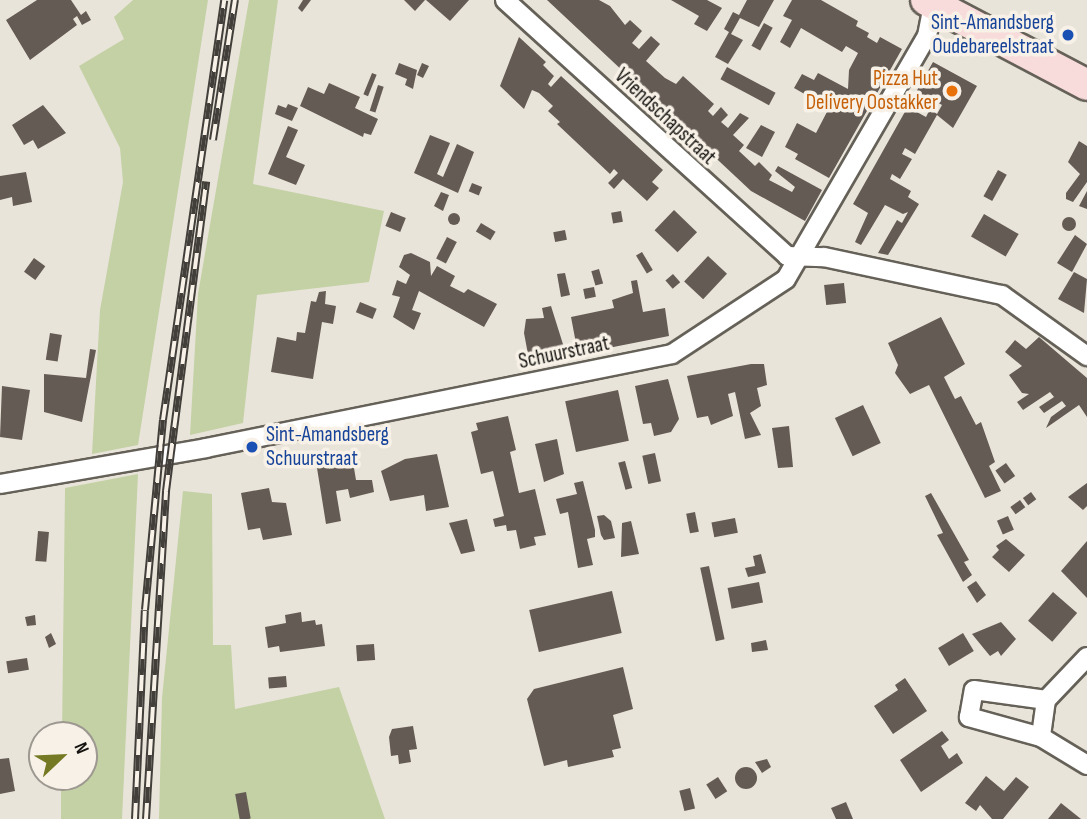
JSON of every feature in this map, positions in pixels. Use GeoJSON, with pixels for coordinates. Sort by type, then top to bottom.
{"type":"FeatureCollection","features":[{"type":"Feature","properties":{"kind":"main road"},"geometry":{"type":"LineString","coordinates":[[938,1],[1087,63]]}},
{"type":"Feature","properties":{"kind":"main road"},"geometry":{"type":"LineString","coordinates":[[938,1],[1087,85]]}},
{"type":"Feature","properties":{"kind":"street","name":"Vriendschapstraat"},"geometry":{"type":"LineString","coordinates":[[505,0],[697,177],[787,256],[799,259]]}},
{"type":"Feature","properties":{"kind":"street","name":"Schuurstraat"},"geometry":{"type":"LineString","coordinates":[[0,484],[234,443],[672,354],[761,299],[786,279],[927,36],[938,1]]}},
{"type":"Feature","properties":{"kind":"street"},"geometry":{"type":"LineString","coordinates":[[799,259],[824,257],[1002,295],[1087,356]]}},
{"type":"Feature","properties":{"kind":"street"},"geometry":{"type":"LineString","coordinates":[[1041,737],[1046,700],[1087,657]]}},
{"type":"Feature","properties":{"kind":"street"},"geometry":{"type":"LineString","coordinates":[[1046,700],[974,690],[969,717],[1041,737],[1087,765]]}},
{"type":"Feature","properties":{"kind":"green space"},"geometry":{"type":"Polygon","coordinates":[[[133,0],[208,0],[138,445],[92,454],[100,310],[123,182],[120,148],[79,66],[124,39],[114,17],[133,0]]]}},
{"type":"Feature","properties":{"kind":"green space"},"geometry":{"type":"Polygon","coordinates":[[[249,0],[278,0],[253,184],[384,211],[369,282],[257,295],[243,423],[190,435],[198,294],[249,0]]]}},
{"type":"Feature","properties":{"kind":"green space"},"geometry":{"type":"Polygon","coordinates":[[[138,474],[122,819],[61,819],[61,791],[98,791],[98,721],[62,721],[65,488],[138,474]]]}},
{"type":"Feature","properties":{"kind":"green space"},"geometry":{"type":"Polygon","coordinates":[[[183,491],[212,494],[213,645],[231,645],[235,709],[339,687],[385,819],[159,819],[162,698],[183,491]]]}},
{"type":"Feature","properties":{"kind":"building"},"geometry":{"type":"Polygon","coordinates":[[[37,0],[71,0],[81,15],[86,11],[91,20],[82,25],[77,16],[73,19],[77,25],[30,60],[6,20],[37,0]]]}},
{"type":"Feature","properties":{"kind":"building"},"geometry":{"type":"Polygon","coordinates":[[[303,0],[311,0],[302,12],[298,8],[303,0]]]}},
{"type":"Feature","properties":{"kind":"building"},"geometry":{"type":"Polygon","coordinates":[[[404,0],[425,0],[415,11],[404,0]]]}},
{"type":"Feature","properties":{"kind":"building"},"geometry":{"type":"Polygon","coordinates":[[[426,0],[469,0],[450,21],[426,0]]]}},
{"type":"Feature","properties":{"kind":"building"},"geometry":{"type":"Polygon","coordinates":[[[547,0],[599,0],[610,6],[625,25],[630,20],[642,31],[632,43],[639,49],[651,36],[660,44],[646,61],[665,78],[676,84],[683,76],[714,104],[708,111],[713,116],[721,107],[728,115],[721,122],[728,128],[740,113],[749,118],[733,135],[744,145],[739,151],[755,166],[759,162],[772,175],[769,180],[792,192],[795,187],[775,171],[778,166],[822,190],[805,221],[751,191],[547,0]]]}},
{"type":"Feature","properties":{"kind":"building"},"geometry":{"type":"Polygon","coordinates":[[[671,0],[707,0],[722,8],[707,31],[694,24],[699,16],[671,0]]]}},
{"type":"Feature","properties":{"kind":"building"},"geometry":{"type":"Polygon","coordinates":[[[747,0],[774,0],[759,27],[740,18],[731,34],[743,40],[728,64],[715,57],[729,32],[724,29],[733,12],[739,15],[747,0]]]}},
{"type":"Feature","properties":{"kind":"building"},"geometry":{"type":"Polygon","coordinates":[[[792,0],[821,0],[858,21],[856,26],[869,33],[867,37],[877,43],[880,37],[902,49],[829,178],[795,159],[798,154],[785,147],[797,123],[816,133],[829,108],[794,88],[802,74],[814,80],[818,73],[848,89],[849,70],[858,53],[846,46],[842,52],[801,28],[790,48],[780,42],[792,20],[783,16],[792,0]]]}},
{"type":"Feature","properties":{"kind":"building"},"geometry":{"type":"Polygon","coordinates":[[[764,23],[773,28],[760,51],[751,46],[764,23]]]}},
{"type":"Feature","properties":{"kind":"building"},"geometry":{"type":"Polygon","coordinates":[[[519,37],[546,62],[543,65],[554,76],[548,84],[551,87],[561,76],[663,170],[652,182],[659,188],[647,201],[623,179],[614,189],[608,183],[618,173],[614,169],[610,174],[557,124],[560,122],[548,111],[553,106],[539,93],[532,90],[524,109],[500,86],[519,37]]]}},
{"type":"Feature","properties":{"kind":"building"},"geometry":{"type":"Polygon","coordinates":[[[933,62],[977,86],[953,128],[937,115],[915,154],[905,148],[902,154],[912,159],[900,179],[892,174],[890,179],[911,191],[908,197],[919,204],[888,255],[878,253],[897,220],[902,223],[908,212],[903,214],[885,205],[861,245],[855,242],[868,213],[853,204],[933,62]],[[925,95],[915,111],[926,117],[930,109],[937,114],[942,105],[925,95]]]}},
{"type":"Feature","properties":{"kind":"building"},"geometry":{"type":"Polygon","coordinates":[[[399,63],[417,70],[413,89],[405,85],[407,79],[395,74],[399,63]]]}},
{"type":"Feature","properties":{"kind":"building"},"geometry":{"type":"Polygon","coordinates":[[[422,63],[429,66],[423,78],[417,75],[422,63]]]}},
{"type":"Feature","properties":{"kind":"building"},"geometry":{"type":"Polygon","coordinates":[[[727,67],[776,93],[769,105],[720,79],[727,67]]]}},
{"type":"Feature","properties":{"kind":"building"},"geometry":{"type":"Polygon","coordinates":[[[372,73],[377,75],[368,96],[363,94],[372,73]]]}},
{"type":"Feature","properties":{"kind":"building"},"geometry":{"type":"Polygon","coordinates":[[[329,83],[360,97],[355,108],[378,119],[371,135],[364,133],[363,137],[300,106],[308,87],[324,94],[329,83]]]}},
{"type":"Feature","properties":{"kind":"building"},"geometry":{"type":"Polygon","coordinates":[[[378,85],[384,87],[375,113],[370,111],[378,85]]]}},
{"type":"Feature","properties":{"kind":"building"},"geometry":{"type":"Polygon","coordinates":[[[288,104],[298,108],[292,121],[275,114],[278,105],[286,108],[288,104]]]}},
{"type":"Feature","properties":{"kind":"building"},"geometry":{"type":"Polygon","coordinates":[[[43,105],[66,133],[38,149],[33,140],[24,145],[12,125],[43,105]]]}},
{"type":"Feature","properties":{"kind":"building"},"geometry":{"type":"Polygon","coordinates":[[[761,125],[775,132],[762,157],[746,148],[761,125]]]}},
{"type":"Feature","properties":{"kind":"building"},"geometry":{"type":"Polygon","coordinates":[[[288,126],[298,130],[286,157],[305,165],[296,185],[268,174],[288,126]]]}},
{"type":"Feature","properties":{"kind":"building"},"geometry":{"type":"Polygon","coordinates":[[[430,135],[450,143],[437,174],[443,177],[457,144],[474,152],[458,193],[414,173],[430,135]]]}},
{"type":"Feature","properties":{"kind":"building"},"geometry":{"type":"Polygon","coordinates":[[[1079,141],[1087,146],[1087,182],[1073,202],[1066,199],[1066,193],[1080,174],[1068,162],[1079,141]]]}},
{"type":"Feature","properties":{"kind":"building"},"geometry":{"type":"Polygon","coordinates":[[[998,170],[1007,175],[992,201],[983,196],[998,170]]]}},
{"type":"Feature","properties":{"kind":"building"},"geometry":{"type":"Polygon","coordinates":[[[26,172],[32,202],[13,206],[12,197],[0,200],[0,176],[26,172]]]}},
{"type":"Feature","properties":{"kind":"building"},"geometry":{"type":"Polygon","coordinates":[[[472,183],[482,187],[479,195],[469,191],[472,183]]]}},
{"type":"Feature","properties":{"kind":"building"},"geometry":{"type":"Polygon","coordinates":[[[1087,191],[1087,209],[1079,206],[1087,191]]]}},
{"type":"Feature","properties":{"kind":"building"},"geometry":{"type":"Polygon","coordinates":[[[441,192],[449,195],[443,211],[434,206],[441,192]]]}},
{"type":"Feature","properties":{"kind":"building"},"geometry":{"type":"Polygon","coordinates":[[[674,210],[697,232],[678,252],[655,230],[674,210]]]}},
{"type":"Feature","properties":{"kind":"building"},"geometry":{"type":"Polygon","coordinates":[[[621,211],[623,222],[613,224],[611,213],[621,211]]]}},
{"type":"Feature","properties":{"kind":"building"},"geometry":{"type":"Polygon","coordinates":[[[391,212],[406,218],[400,232],[385,226],[391,212]]]}},
{"type":"Feature","properties":{"kind":"building"},"geometry":{"type":"Polygon","coordinates":[[[454,213],[460,219],[454,225],[448,219],[454,213]]]}},
{"type":"Feature","properties":{"kind":"building"},"geometry":{"type":"Polygon","coordinates":[[[984,214],[1019,234],[1006,257],[971,237],[984,214]]]}},
{"type":"Feature","properties":{"kind":"building"},"geometry":{"type":"Polygon","coordinates":[[[1066,217],[1072,217],[1076,224],[1072,231],[1066,231],[1062,227],[1062,221],[1066,217]]]}},
{"type":"Feature","properties":{"kind":"building"},"geometry":{"type":"Polygon","coordinates":[[[481,223],[496,232],[490,240],[476,232],[481,223]]]}},
{"type":"Feature","properties":{"kind":"building"},"geometry":{"type":"Polygon","coordinates":[[[565,230],[567,240],[555,242],[553,232],[565,230]]]}},
{"type":"Feature","properties":{"kind":"building"},"geometry":{"type":"Polygon","coordinates":[[[1075,235],[1087,244],[1072,272],[1057,263],[1075,235]]]}},
{"type":"Feature","properties":{"kind":"building"},"geometry":{"type":"Polygon","coordinates":[[[447,237],[457,242],[446,263],[436,258],[447,237]]]}},
{"type":"Feature","properties":{"kind":"building"},"geometry":{"type":"Polygon","coordinates":[[[642,252],[653,270],[647,274],[636,256],[642,252]]]}},
{"type":"Feature","properties":{"kind":"building"},"geometry":{"type":"Polygon","coordinates":[[[411,253],[430,262],[431,276],[437,266],[455,276],[450,286],[464,293],[468,289],[497,304],[484,327],[419,291],[412,310],[421,313],[414,330],[393,317],[400,297],[392,295],[397,280],[406,284],[410,275],[399,267],[404,255],[411,253]]]}},
{"type":"Feature","properties":{"kind":"building"},"geometry":{"type":"Polygon","coordinates":[[[708,256],[727,274],[703,299],[684,282],[708,256]]]}},
{"type":"Feature","properties":{"kind":"building"},"geometry":{"type":"Polygon","coordinates":[[[34,258],[45,266],[35,280],[24,272],[34,258]]]}},
{"type":"Feature","properties":{"kind":"building"},"geometry":{"type":"Polygon","coordinates":[[[599,269],[603,283],[595,286],[591,271],[599,269]]]}},
{"type":"Feature","properties":{"kind":"building"},"geometry":{"type":"Polygon","coordinates":[[[1074,272],[1087,279],[1084,313],[1058,299],[1074,272]]]}},
{"type":"Feature","properties":{"kind":"building"},"geometry":{"type":"Polygon","coordinates":[[[565,273],[570,295],[561,297],[557,274],[565,273]]]}},
{"type":"Feature","properties":{"kind":"building"},"geometry":{"type":"Polygon","coordinates":[[[673,274],[680,282],[673,289],[665,281],[673,274]]]}},
{"type":"Feature","properties":{"kind":"building"},"geometry":{"type":"Polygon","coordinates":[[[637,280],[643,312],[665,308],[669,336],[578,354],[571,317],[614,308],[612,300],[633,293],[631,281],[637,280]]]}},
{"type":"Feature","properties":{"kind":"building"},"geometry":{"type":"Polygon","coordinates":[[[844,283],[846,303],[826,305],[824,285],[844,283]]]}},
{"type":"Feature","properties":{"kind":"building"},"geometry":{"type":"Polygon","coordinates":[[[594,287],[596,297],[585,299],[583,289],[594,287]]]}},
{"type":"Feature","properties":{"kind":"building"},"geometry":{"type":"Polygon","coordinates":[[[326,291],[325,304],[336,306],[333,324],[322,322],[313,379],[271,372],[277,337],[296,341],[297,332],[305,333],[311,301],[316,302],[319,292],[326,291]]]}},
{"type":"Feature","properties":{"kind":"building"},"geometry":{"type":"Polygon","coordinates":[[[360,302],[377,309],[373,319],[356,312],[360,302]]]}},
{"type":"Feature","properties":{"kind":"building"},"geometry":{"type":"Polygon","coordinates":[[[551,306],[567,357],[530,365],[524,333],[526,319],[544,318],[542,308],[551,306]]]}},
{"type":"Feature","properties":{"kind":"building"},"geometry":{"type":"Polygon","coordinates":[[[941,317],[965,364],[944,377],[955,399],[961,396],[976,425],[981,422],[995,462],[989,466],[1001,491],[985,498],[929,385],[910,394],[895,373],[898,365],[888,343],[941,317]]]}},
{"type":"Feature","properties":{"kind":"building"},"geometry":{"type":"Polygon","coordinates":[[[50,333],[62,335],[58,362],[46,360],[50,333]]]}},
{"type":"Feature","properties":{"kind":"building"},"geometry":{"type":"Polygon","coordinates":[[[1039,337],[1087,378],[1087,417],[1079,405],[1046,428],[1051,417],[1066,406],[1062,401],[1044,413],[1039,407],[1054,397],[1050,392],[1023,410],[1017,402],[1029,394],[1022,393],[1009,375],[1022,366],[1005,352],[1015,340],[1026,349],[1039,337]]]}},
{"type":"Feature","properties":{"kind":"building"},"geometry":{"type":"Polygon","coordinates":[[[90,349],[96,350],[82,422],[44,412],[44,374],[86,378],[90,349]]]}},
{"type":"Feature","properties":{"kind":"building"},"geometry":{"type":"Polygon","coordinates":[[[764,364],[767,385],[757,388],[761,406],[750,413],[761,435],[745,439],[735,392],[728,394],[733,416],[711,425],[708,416],[697,418],[687,376],[764,364]]]}},
{"type":"Feature","properties":{"kind":"building"},"geometry":{"type":"Polygon","coordinates":[[[668,379],[679,419],[671,432],[654,436],[651,423],[643,424],[635,386],[668,379]]]}},
{"type":"Feature","properties":{"kind":"building"},"geometry":{"type":"Polygon","coordinates":[[[2,386],[30,390],[22,440],[0,437],[2,386]]]}},
{"type":"Feature","properties":{"kind":"building"},"geometry":{"type":"Polygon","coordinates":[[[618,390],[629,441],[576,452],[565,401],[618,390]]]}},
{"type":"Feature","properties":{"kind":"building"},"geometry":{"type":"Polygon","coordinates":[[[863,405],[881,443],[853,456],[835,418],[863,405]]]}},
{"type":"Feature","properties":{"kind":"building"},"geometry":{"type":"Polygon","coordinates":[[[508,416],[516,450],[510,452],[519,493],[535,489],[546,535],[534,537],[536,545],[520,549],[516,530],[507,531],[506,525],[495,527],[493,519],[504,516],[493,471],[481,474],[471,432],[478,430],[476,423],[508,416]]]}},
{"type":"Feature","properties":{"kind":"building"},"geometry":{"type":"Polygon","coordinates":[[[789,426],[793,467],[778,468],[772,428],[789,426]]]}},
{"type":"Feature","properties":{"kind":"building"},"geometry":{"type":"Polygon","coordinates":[[[557,439],[564,474],[544,482],[535,444],[557,439]]]}},
{"type":"Feature","properties":{"kind":"building"},"geometry":{"type":"Polygon","coordinates":[[[655,453],[661,481],[648,484],[642,456],[655,453]]]}},
{"type":"Feature","properties":{"kind":"building"},"geometry":{"type":"Polygon","coordinates":[[[437,454],[449,507],[426,511],[424,495],[390,501],[381,471],[405,459],[437,454]]]}},
{"type":"Feature","properties":{"kind":"building"},"geometry":{"type":"Polygon","coordinates":[[[625,461],[632,488],[625,490],[618,463],[625,461]]]}},
{"type":"Feature","properties":{"kind":"building"},"geometry":{"type":"Polygon","coordinates":[[[353,462],[356,480],[372,480],[374,492],[350,498],[348,489],[336,491],[341,521],[326,524],[317,468],[353,462]]]}},
{"type":"Feature","properties":{"kind":"building"},"geometry":{"type":"Polygon","coordinates":[[[1006,463],[1015,476],[1005,484],[995,470],[1006,463]]]}},
{"type":"Feature","properties":{"kind":"building"},"geometry":{"type":"Polygon","coordinates":[[[583,481],[595,537],[587,539],[593,565],[578,568],[568,512],[560,514],[556,499],[577,494],[574,483],[583,481]]]}},
{"type":"Feature","properties":{"kind":"building"},"geometry":{"type":"Polygon","coordinates":[[[1087,483],[1087,506],[1083,510],[1068,497],[1087,483]]]}},
{"type":"Feature","properties":{"kind":"building"},"geometry":{"type":"Polygon","coordinates":[[[269,488],[272,502],[286,503],[292,535],[263,540],[260,528],[248,530],[241,493],[269,488]]]}},
{"type":"Feature","properties":{"kind":"building"},"geometry":{"type":"Polygon","coordinates":[[[1031,492],[1036,499],[1028,505],[1023,498],[1031,492]]]}},
{"type":"Feature","properties":{"kind":"building"},"geometry":{"type":"Polygon","coordinates":[[[931,493],[969,560],[964,562],[972,575],[963,582],[937,535],[943,533],[925,496],[931,493]]]}},
{"type":"Feature","properties":{"kind":"building"},"geometry":{"type":"Polygon","coordinates":[[[1020,500],[1025,507],[1016,514],[1010,507],[1020,500]]]}},
{"type":"Feature","properties":{"kind":"building"},"geometry":{"type":"Polygon","coordinates":[[[695,512],[699,532],[690,533],[686,514],[695,512]]]}},
{"type":"Feature","properties":{"kind":"building"},"geometry":{"type":"Polygon","coordinates":[[[604,515],[611,521],[615,538],[604,540],[601,535],[597,516],[604,515]]]}},
{"type":"Feature","properties":{"kind":"building"},"geometry":{"type":"Polygon","coordinates":[[[1008,516],[1014,530],[1003,534],[997,521],[1008,516]]]}},
{"type":"Feature","properties":{"kind":"building"},"geometry":{"type":"Polygon","coordinates":[[[735,518],[738,533],[714,537],[711,523],[735,518]]]}},
{"type":"Feature","properties":{"kind":"building"},"geometry":{"type":"Polygon","coordinates":[[[467,519],[475,551],[461,554],[449,523],[467,519]]]}},
{"type":"Feature","properties":{"kind":"building"},"geometry":{"type":"Polygon","coordinates":[[[631,521],[639,554],[621,557],[622,523],[631,521]]]}},
{"type":"Feature","properties":{"kind":"building"},"geometry":{"type":"Polygon","coordinates":[[[38,531],[49,532],[46,562],[35,561],[38,531]]]}},
{"type":"Feature","properties":{"kind":"building"},"geometry":{"type":"Polygon","coordinates":[[[1006,539],[1025,555],[1009,572],[992,557],[999,550],[996,546],[1006,539]]]}},
{"type":"Feature","properties":{"kind":"building"},"geometry":{"type":"Polygon","coordinates":[[[1087,541],[1087,598],[1061,571],[1087,541]]]}},
{"type":"Feature","properties":{"kind":"building"},"geometry":{"type":"Polygon","coordinates":[[[761,554],[766,573],[748,577],[745,568],[755,566],[753,556],[761,554]]]}},
{"type":"Feature","properties":{"kind":"building"},"geometry":{"type":"Polygon","coordinates":[[[709,566],[725,639],[716,641],[700,568],[709,566]]]}},
{"type":"Feature","properties":{"kind":"building"},"geometry":{"type":"Polygon","coordinates":[[[976,581],[986,595],[977,603],[967,587],[976,581]]]}},
{"type":"Feature","properties":{"kind":"building"},"geometry":{"type":"Polygon","coordinates":[[[759,582],[763,603],[732,609],[728,588],[759,582]]]}},
{"type":"Feature","properties":{"kind":"building"},"geometry":{"type":"Polygon","coordinates":[[[612,591],[622,633],[539,652],[529,610],[612,591]]]}},
{"type":"Feature","properties":{"kind":"building"},"geometry":{"type":"Polygon","coordinates":[[[1053,592],[1077,613],[1052,642],[1028,621],[1053,592]]]}},
{"type":"Feature","properties":{"kind":"building"},"geometry":{"type":"Polygon","coordinates":[[[301,612],[302,622],[315,620],[316,625],[322,624],[325,646],[280,652],[279,646],[268,648],[265,627],[286,623],[285,615],[301,612]]]}},
{"type":"Feature","properties":{"kind":"building"},"geometry":{"type":"Polygon","coordinates":[[[35,615],[36,625],[27,626],[25,617],[35,615]]]}},
{"type":"Feature","properties":{"kind":"building"},"geometry":{"type":"Polygon","coordinates":[[[1001,622],[1016,639],[1001,656],[998,651],[990,656],[972,634],[1001,622]]]}},
{"type":"Feature","properties":{"kind":"building"},"geometry":{"type":"Polygon","coordinates":[[[51,633],[56,644],[49,648],[45,637],[51,633]]]}},
{"type":"Feature","properties":{"kind":"building"},"geometry":{"type":"Polygon","coordinates":[[[963,633],[974,651],[949,666],[938,648],[963,633]]]}},
{"type":"Feature","properties":{"kind":"building"},"geometry":{"type":"Polygon","coordinates":[[[766,640],[768,650],[752,652],[751,643],[766,640]]]}},
{"type":"Feature","properties":{"kind":"building"},"geometry":{"type":"Polygon","coordinates":[[[374,644],[375,660],[357,661],[356,645],[374,644]]]}},
{"type":"Feature","properties":{"kind":"building"},"geometry":{"type":"Polygon","coordinates":[[[27,658],[29,670],[8,673],[6,661],[27,658]]]}},
{"type":"Feature","properties":{"kind":"building"},"geometry":{"type":"Polygon","coordinates":[[[623,667],[633,709],[613,715],[621,748],[612,750],[614,757],[568,767],[567,760],[544,766],[527,699],[534,689],[623,667]]]}},
{"type":"Feature","properties":{"kind":"building"},"geometry":{"type":"Polygon","coordinates":[[[286,676],[287,687],[269,689],[268,678],[286,676]]]}},
{"type":"Feature","properties":{"kind":"building"},"geometry":{"type":"Polygon","coordinates":[[[905,678],[927,711],[893,734],[874,706],[898,690],[895,685],[905,678]]]}},
{"type":"Feature","properties":{"kind":"building"},"geometry":{"type":"Polygon","coordinates":[[[413,726],[417,749],[409,750],[411,762],[399,764],[398,755],[391,756],[389,737],[392,729],[413,726]]]}},
{"type":"Feature","properties":{"kind":"building"},"geometry":{"type":"Polygon","coordinates":[[[942,731],[949,740],[941,746],[949,759],[957,753],[963,763],[921,792],[900,760],[942,731]]]}},
{"type":"Feature","properties":{"kind":"building"},"geometry":{"type":"Polygon","coordinates":[[[9,758],[15,791],[0,794],[0,759],[9,758]]]}},
{"type":"Feature","properties":{"kind":"building"},"geometry":{"type":"Polygon","coordinates":[[[767,759],[771,767],[762,773],[755,762],[767,759]]]}},
{"type":"Feature","properties":{"kind":"building"},"geometry":{"type":"Polygon","coordinates":[[[746,767],[754,770],[757,778],[754,786],[746,789],[738,786],[735,778],[738,770],[746,767]]]}},
{"type":"Feature","properties":{"kind":"building"},"geometry":{"type":"Polygon","coordinates":[[[986,776],[1004,791],[1016,777],[1029,787],[1003,819],[992,819],[980,805],[976,811],[965,803],[986,776]]]}},
{"type":"Feature","properties":{"kind":"building"},"geometry":{"type":"Polygon","coordinates":[[[718,777],[727,791],[716,799],[706,785],[718,777]]]}},
{"type":"Feature","properties":{"kind":"building"},"geometry":{"type":"Polygon","coordinates":[[[690,788],[695,808],[684,811],[679,791],[690,788]]]}},
{"type":"Feature","properties":{"kind":"building"},"geometry":{"type":"Polygon","coordinates":[[[246,792],[251,819],[240,819],[235,794],[246,792]]]}},
{"type":"Feature","properties":{"kind":"building"},"geometry":{"type":"Polygon","coordinates":[[[846,802],[853,819],[836,819],[831,808],[846,802]]]}},
{"type":"Feature","properties":{"kind":"building"},"geometry":{"type":"Polygon","coordinates":[[[1061,803],[1081,819],[1048,819],[1061,803]]]}},
{"type":"Feature","properties":{"kind":"railway"},"geometry":{"type":"LineString","coordinates":[[135,819],[145,610],[163,420],[224,0]]}},
{"type":"Feature","properties":{"kind":"railway"},"geometry":{"type":"LineString","coordinates":[[213,140],[235,0]]}},
{"type":"Feature","properties":{"kind":"railway"},"geometry":{"type":"LineString","coordinates":[[146,819],[166,491],[206,182]]}},
{"type":"Feature","properties":{"kind":"place","name":"Sint-Amandsberg Oudebareelstraat"},"geometry":{"type":"Point","coordinates":[1068,35]}},
{"type":"Feature","properties":{"kind":"place","name":"Pizza Hut Delivery Oostakker"},"geometry":{"type":"Point","coordinates":[952,91]}},
{"type":"Feature","properties":{"kind":"place","name":"Sint-Amandsberg Schuurstraat"},"geometry":{"type":"Point","coordinates":[252,447]}}]}
